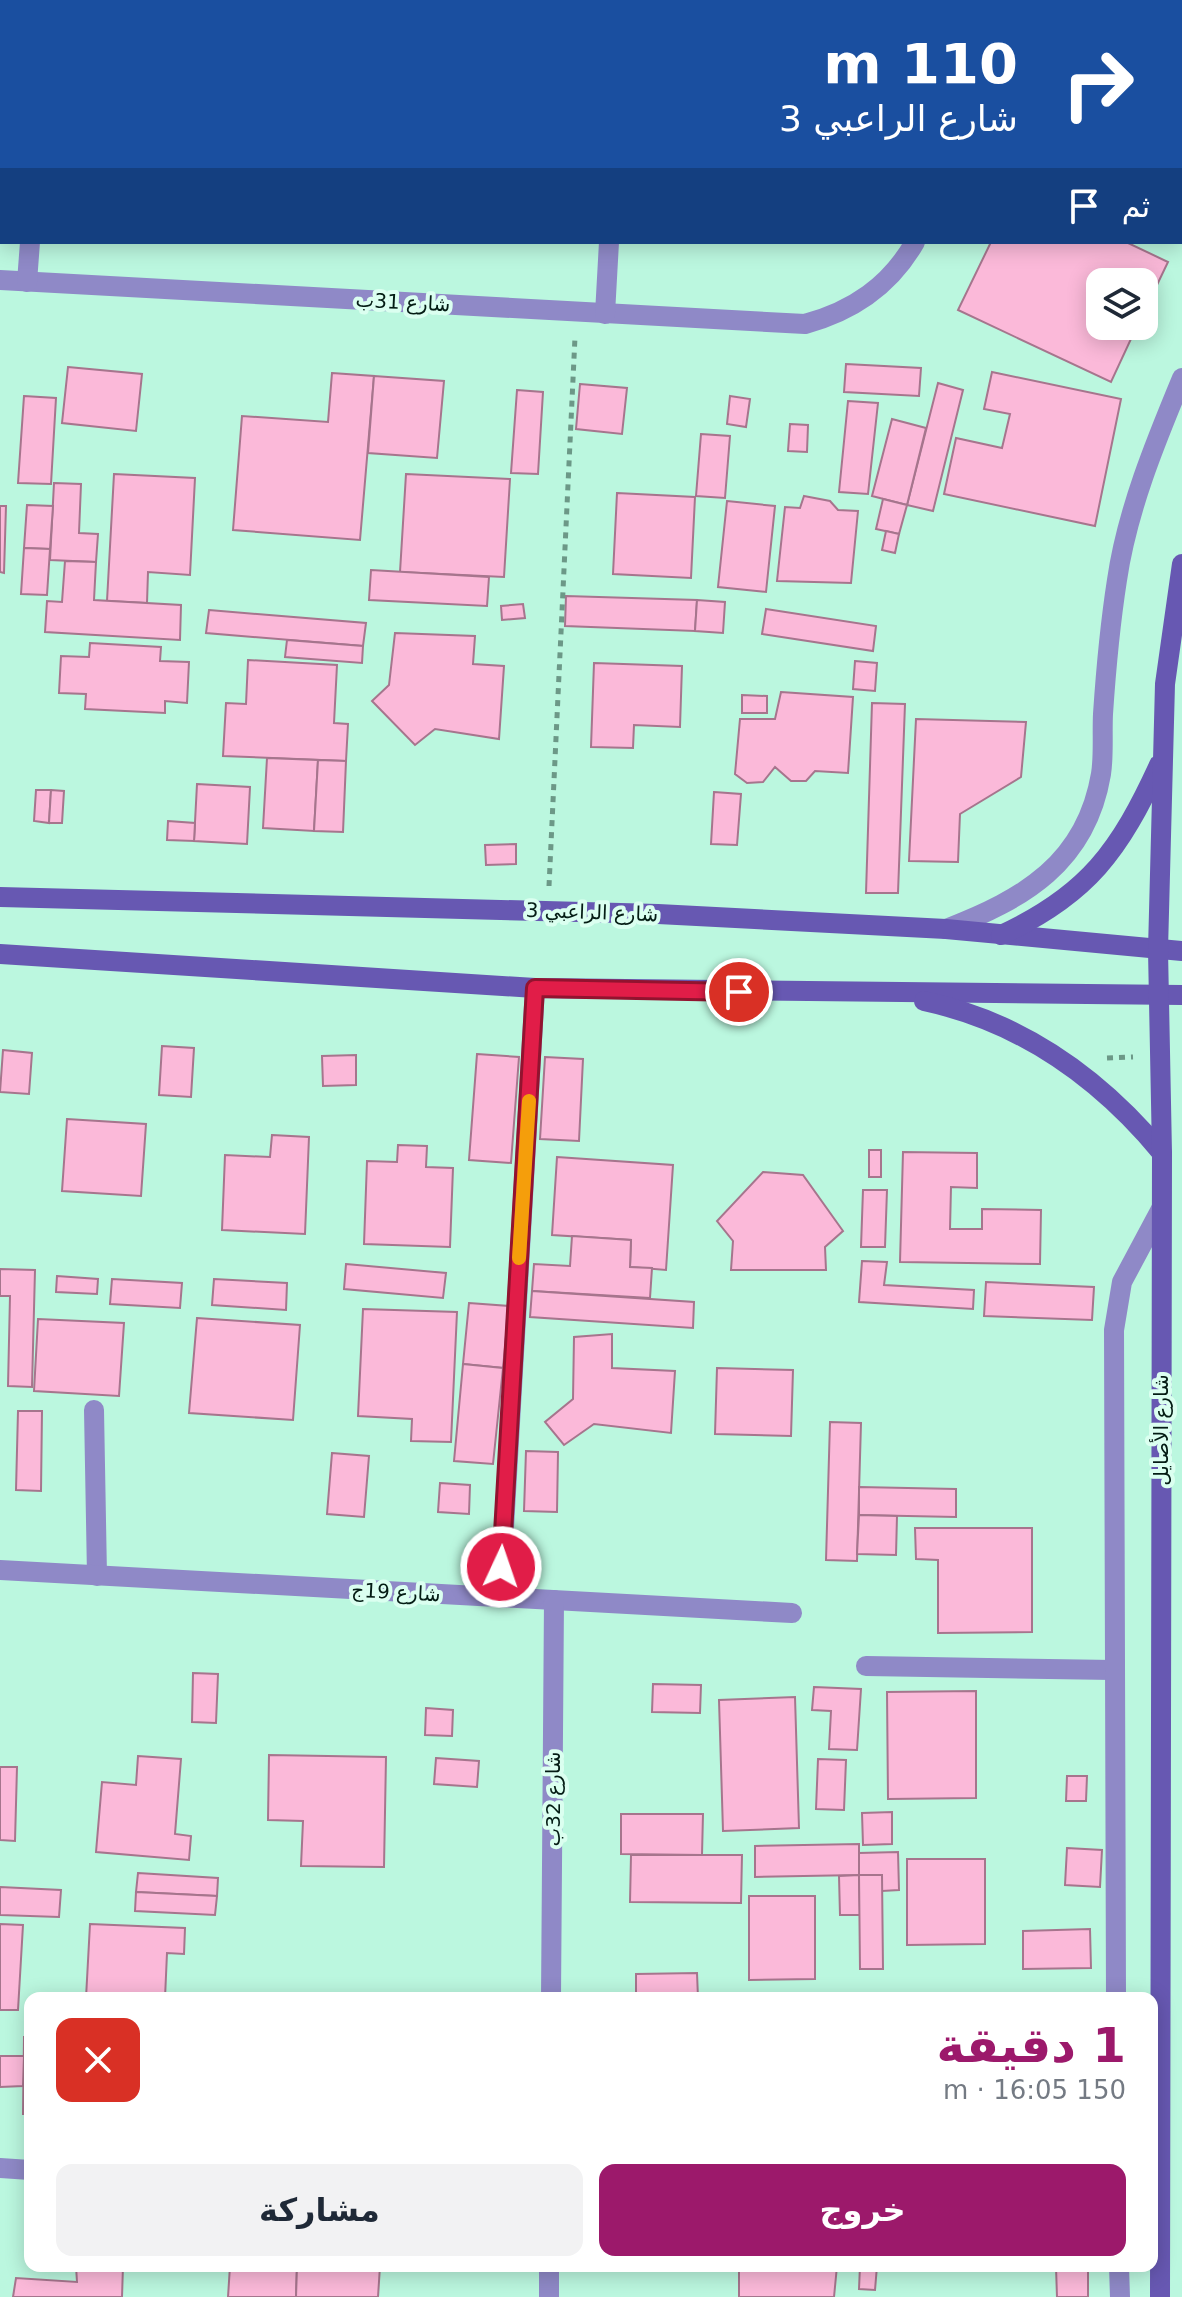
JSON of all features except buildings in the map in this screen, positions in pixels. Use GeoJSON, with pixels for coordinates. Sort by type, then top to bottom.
{"type":"FeatureCollection","features":[{"type":"Feature","properties":{"kind":"street"},"geometry":{"type":"LineString","coordinates":[[27,282],[30,244]]}},
{"type":"Feature","properties":{"kind":"street"},"geometry":{"type":"LineString","coordinates":[[605,314],[609,244]]}},
{"type":"Feature","properties":{"kind":"street","name":"شارع 31ب"},"geometry":{"type":"LineString","coordinates":[[0,280],[805,324],[828,318],[868,297],[901,264],[914,244]]}},
{"type":"Feature","properties":{"kind":"street"},"geometry":{"type":"LineString","coordinates":[[946,929],[990,912],[1044,879],[1083,830],[1095,803],[1102,771],[1106,673],[1118,575],[1147,467],[1182,378]]}},
{"type":"Feature","properties":{"kind":"street","name":"شارع الأصايل"},"geometry":{"type":"LineString","coordinates":[[1160,2297],[1162,1153],[1158,950],[1165,684],[1182,564]]}},
{"type":"Feature","properties":{"kind":"street"},"geometry":{"type":"LineString","coordinates":[[1001,935],[1033,920],[1089,878],[1133,823],[1163,757]]}},
{"type":"Feature","properties":{"kind":"street","name":"شارع الراعبي 3"},"geometry":{"type":"LineString","coordinates":[[0,897],[547,909],[946,929],[1182,951]]}},
{"type":"Feature","properties":{"kind":"street"},"geometry":{"type":"LineString","coordinates":[[0,954],[535,988],[1182,995]]}},
{"type":"Feature","properties":{"kind":"street"},"geometry":{"type":"LineString","coordinates":[[500,1597],[535,988]]}},
{"type":"Feature","properties":{"kind":"street"},"geometry":{"type":"LineString","coordinates":[[885,994],[970,1013],[1048,1050],[1112,1098],[1162,1153]]}},
{"type":"Feature","properties":{"kind":"street"},"geometry":{"type":"LineString","coordinates":[[1116,1992],[1113,1670],[1116,1306],[1122,1282],[1161,1209]]}},
{"type":"Feature","properties":{"kind":"street"},"geometry":{"type":"LineString","coordinates":[[94,1410],[97,1576]]}},
{"type":"Feature","properties":{"kind":"street","name":"شارع 19ج"},"geometry":{"type":"LineString","coordinates":[[0,1570],[792,1613]]}},
{"type":"Feature","properties":{"kind":"street","name":"شارع 32ب"},"geometry":{"type":"LineString","coordinates":[[551,1992],[554,1600]]}},
{"type":"Feature","properties":{"kind":"street"},"geometry":{"type":"LineString","coordinates":[[866,1666],[1113,1670]]}},
{"type":"Feature","properties":{"kind":"street"},"geometry":{"type":"LineString","coordinates":[[0,2168],[24,2170]]}},
{"type":"Feature","properties":{"kind":"street"},"geometry":{"type":"LineString","coordinates":[[549,2272],[549,2297]]}},
{"type":"Feature","properties":{"kind":"street"},"geometry":{"type":"LineString","coordinates":[[1119,2272],[1120,2297]]}},
{"type":"Feature","properties":{"kind":"path"},"geometry":{"type":"LineString","coordinates":[[547,909],[576,312]]}},
{"type":"Feature","properties":{"kind":"slow traffic"},"geometry":{"type":"LineString","coordinates":[[519,1258],[529,1101]]}},
{"type":"Feature","properties":{"kind":"route"},"geometry":{"type":"LineString","coordinates":[[501,1567],[535,988],[739,992]]}}]}
